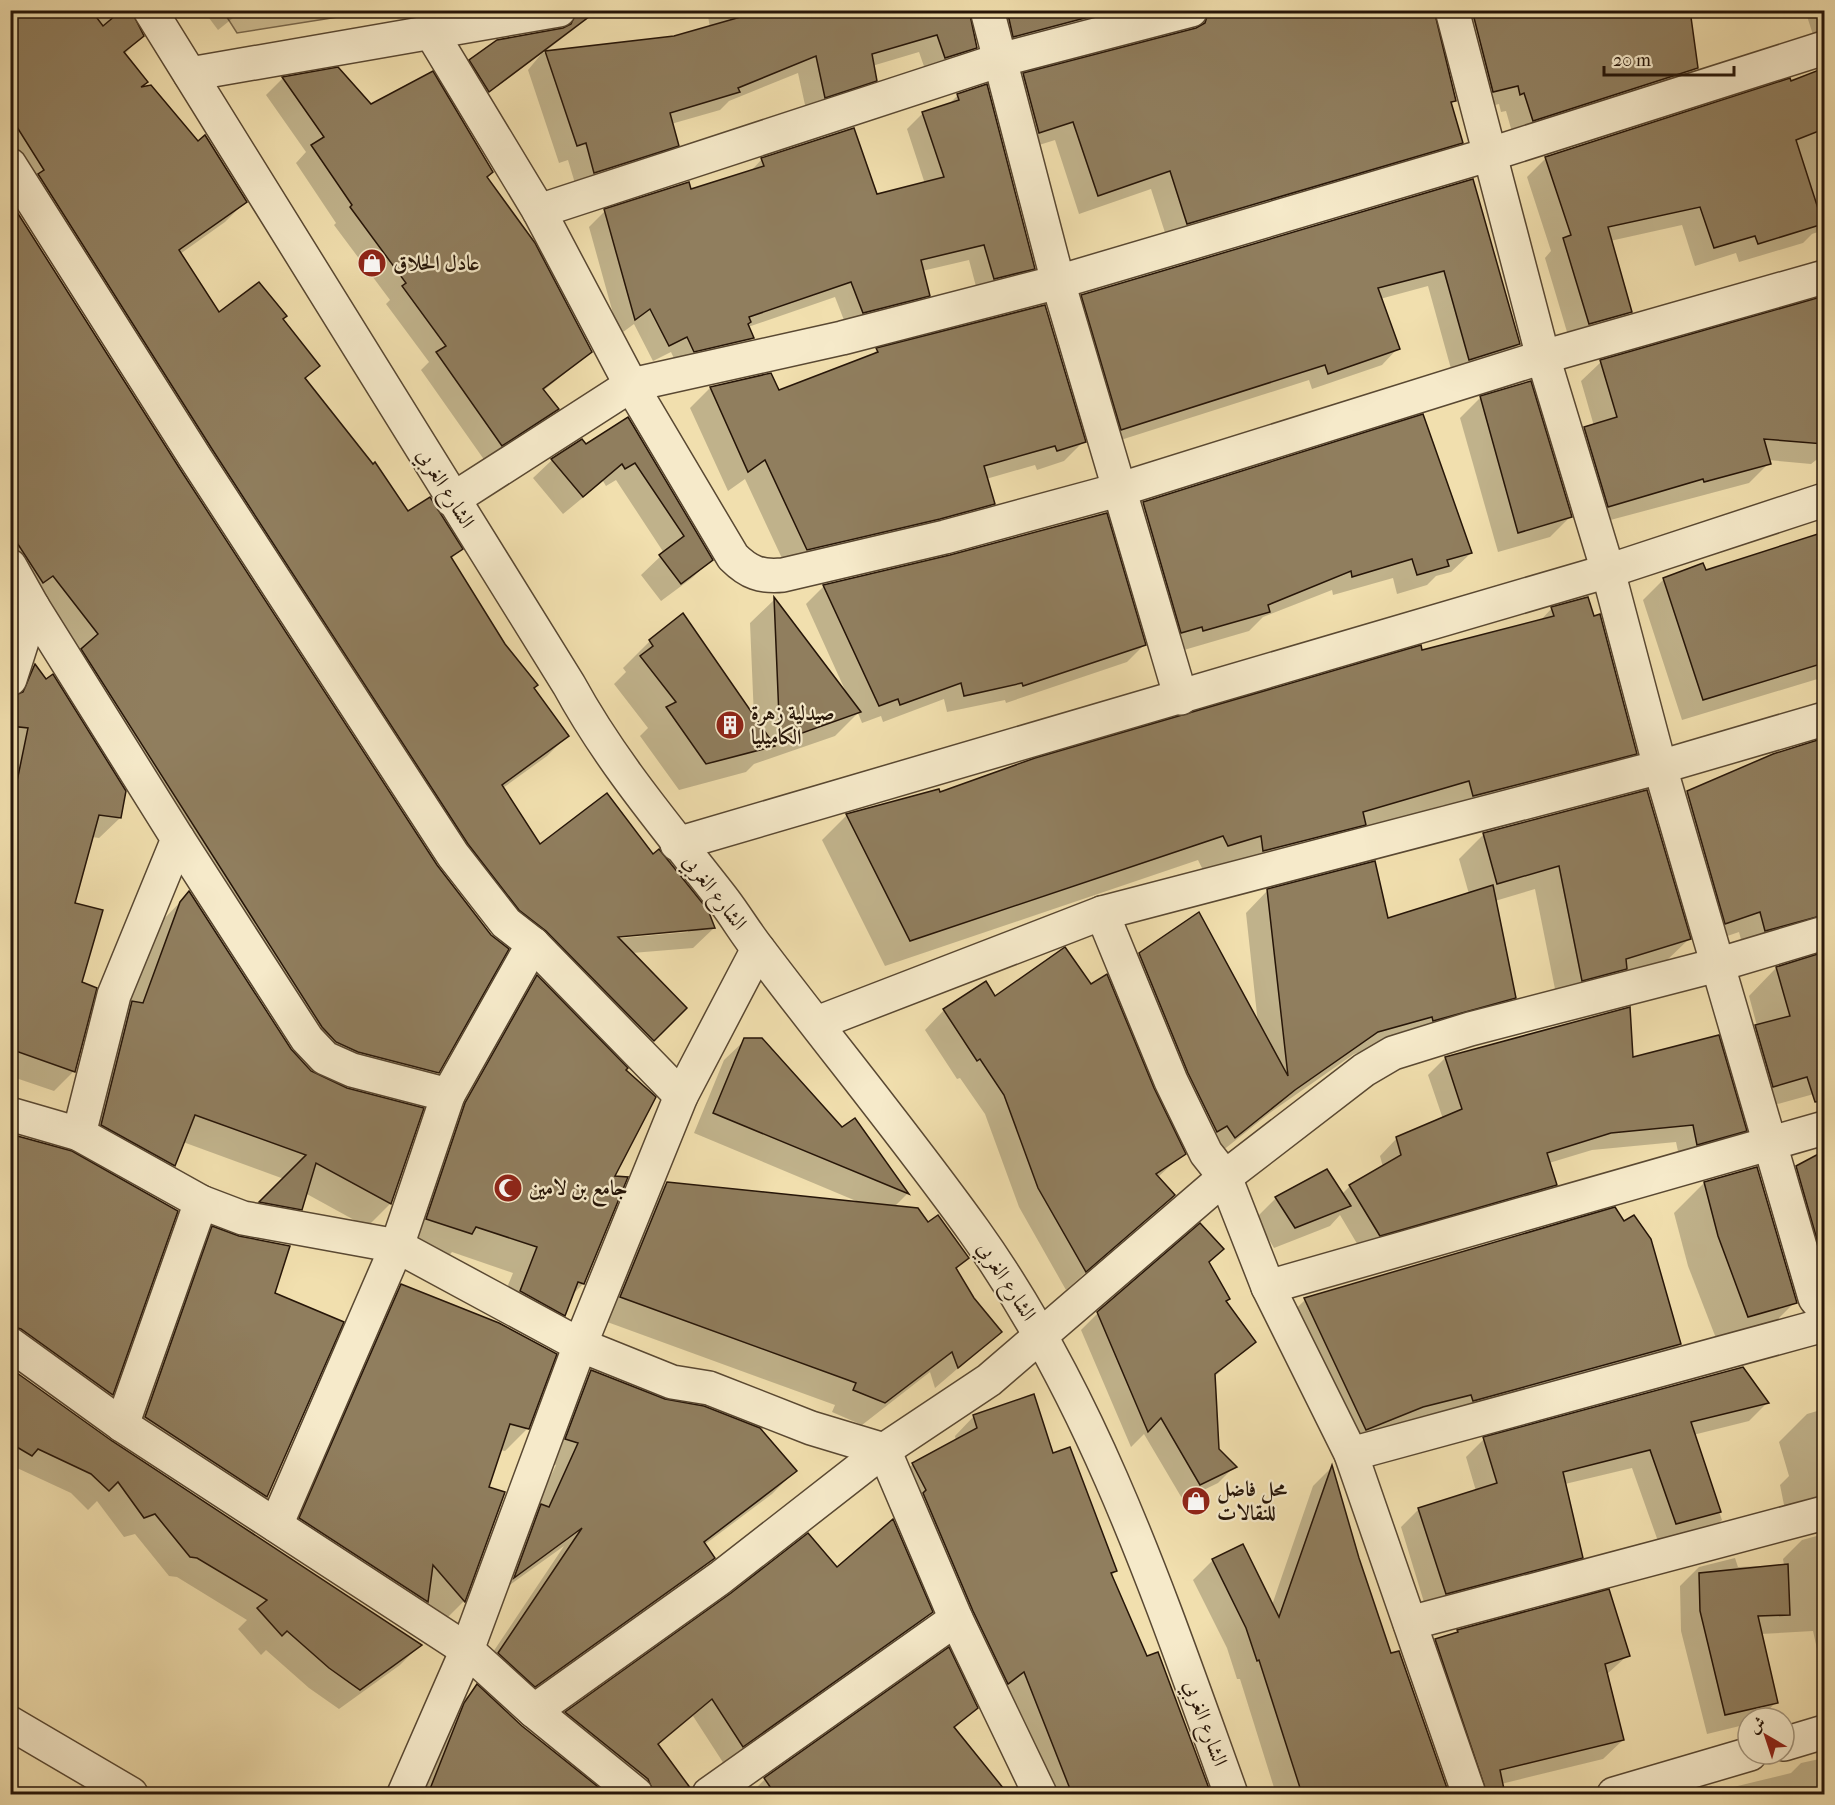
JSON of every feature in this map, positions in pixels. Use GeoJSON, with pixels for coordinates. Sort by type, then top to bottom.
{"type":"FeatureCollection","features":[{"type":"Feature","properties":{"kind":"street","name":"الشارع الغربي"},"geometry":{"type":"LineString","coordinates":[[150,10],[568,685],[592,728],[677,844],[726,904],[975,1233],[1041,1333],[1104,1460],[1183,1659],[1232,1794]]}},
{"type":"Feature","properties":{"kind":"street"},"geometry":{"type":"LineString","coordinates":[[190,74],[432,34],[559,10]]}},
{"type":"Feature","properties":{"kind":"street"},"geometry":{"type":"LineString","coordinates":[[987,10],[1058,282],[1118,490],[1182,698]]}},
{"type":"Feature","properties":{"kind":"street"},"geometry":{"type":"LineString","coordinates":[[539,211],[1000,60],[1191,10]]}},
{"type":"Feature","properties":{"kind":"street"},"geometry":{"type":"LineString","coordinates":[[1452,10],[1543,357],[1608,571],[1660,767],[1717,965],[1772,1143],[1815,1298],[1824,1310]]}},
{"type":"Feature","properties":{"kind":"street"},"geometry":{"type":"LineString","coordinates":[[432,34],[539,211],[631,385],[733,557],[747,570],[765,577],[783,575],[945,537],[1118,490],[1543,357],[1824,277]]}},
{"type":"Feature","properties":{"kind":"street"},"geometry":{"type":"LineString","coordinates":[[452,500],[631,385],[842,338],[1058,282],[1491,154],[1824,48]]}},
{"type":"Feature","properties":{"kind":"street"},"geometry":{"type":"LineString","coordinates":[[10,165],[196,459],[453,855],[506,923],[533,944],[681,1096]]}},
{"type":"Feature","properties":{"kind":"street"},"geometry":{"type":"LineString","coordinates":[[677,844],[1182,698],[1608,571],[1824,500]]}},
{"type":"Feature","properties":{"kind":"street"},"geometry":{"type":"LineString","coordinates":[[10,566],[33,607],[178,839],[307,1039],[325,1058],[351,1070],[448,1095]]}},
{"type":"Feature","properties":{"kind":"street"},"geometry":{"type":"LineString","coordinates":[[10,679],[33,607]]}},
{"type":"Feature","properties":{"kind":"street"},"geometry":{"type":"LineString","coordinates":[[817,1023],[1102,913],[1660,767],[1824,719]]}},
{"type":"Feature","properties":{"kind":"street"},"geometry":{"type":"LineString","coordinates":[[79,1134],[114,995],[178,839]]}},
{"type":"Feature","properties":{"kind":"street"},"geometry":{"type":"LineString","coordinates":[[1102,913],[1171,1081],[1206,1153],[1225,1177],[1268,1287],[1351,1454],[1469,1794]]}},
{"type":"Feature","properties":{"kind":"street"},"geometry":{"type":"LineString","coordinates":[[534,1711],[720,1578],[884,1450],[989,1380],[1225,1177],[1355,1077],[1393,1053],[1470,1029],[1717,965],[1824,933]]}},
{"type":"Feature","properties":{"kind":"street"},"geometry":{"type":"LineString","coordinates":[[276,1525],[397,1246],[448,1095],[533,944]]}},
{"type":"Feature","properties":{"kind":"street"},"geometry":{"type":"LineString","coordinates":[[404,1794],[467,1650],[580,1345],[681,1096],[758,949]]}},
{"type":"Feature","properties":{"kind":"street"},"geometry":{"type":"LineString","coordinates":[[10,1114],[79,1134],[201,1202],[243,1218],[397,1246],[580,1345],[672,1382],[709,1388],[811,1428],[884,1450]]}},
{"type":"Feature","properties":{"kind":"street"},"geometry":{"type":"LineString","coordinates":[[1268,1287],[1824,1128]]}},
{"type":"Feature","properties":{"kind":"street"},"geometry":{"type":"LineString","coordinates":[[122,1425],[201,1202]]}},
{"type":"Feature","properties":{"kind":"street"},"geometry":{"type":"LineString","coordinates":[[1351,1454],[1824,1325]]}},
{"type":"Feature","properties":{"kind":"street"},"geometry":{"type":"LineString","coordinates":[[10,1344],[122,1425],[467,1650],[534,1711],[636,1794]]}},
{"type":"Feature","properties":{"kind":"street"},"geometry":{"type":"LineString","coordinates":[[884,1450],[956,1619],[1040,1794]]}},
{"type":"Feature","properties":{"kind":"street"},"geometry":{"type":"LineString","coordinates":[[1410,1623],[1824,1513]]}},
{"type":"Feature","properties":{"kind":"street"},"geometry":{"type":"LineString","coordinates":[[709,1794],[956,1619]]}},
{"type":"Feature","properties":{"kind":"street"},"geometry":{"type":"LineString","coordinates":[[10,1723],[131,1794]]}},
{"type":"Feature","properties":{"kind":"street"},"geometry":{"type":"LineString","coordinates":[[1796,1740],[1824,1732]]}},
{"type":"Feature","properties":{"kind":"street"},"geometry":{"type":"LineString","coordinates":[[1614,1794],[1736,1758]]}},
{"type":"Feature","properties":{"kind":"shaded area"},"geometry":{"type":"Polygon","coordinates":[[[223,11],[376,11],[237,33],[223,11]]]}},
{"type":"Feature","properties":{"kind":"building"},"geometry":{"type":"Polygon","coordinates":[[[10,10],[91,10],[103,26],[122,10],[131,10],[144,36],[124,52],[148,82],[141,87],[151,85],[198,141],[205,135],[247,202],[179,250],[219,312],[259,282],[287,316],[283,319],[320,366],[305,378],[373,464],[375,462],[408,511],[430,497],[463,549],[451,557],[505,644],[538,685],[534,688],[569,736],[502,785],[540,844],[607,793],[653,854],[659,849],[708,910],[715,928],[618,937],[687,1008],[654,1041],[546,931],[519,910],[468,844],[212,449],[38,174],[44,170],[10,116],[10,10]]]}},
{"type":"Feature","properties":{"kind":"building"},"geometry":{"type":"Polygon","coordinates":[[[577,10],[598,10],[489,92],[469,60],[497,40],[563,28],[571,24],[577,10]]]}},
{"type":"Feature","properties":{"kind":"building"},"geometry":{"type":"Polygon","coordinates":[[[780,10],[969,10],[977,48],[945,58],[937,35],[872,54],[877,81],[825,98],[816,56],[738,88],[740,92],[670,113],[679,146],[594,173],[586,143],[577,146],[545,51],[674,36],[744,16],[780,10]]]}},
{"type":"Feature","properties":{"kind":"building"},"geometry":{"type":"Polygon","coordinates":[[[1007,10],[1115,10],[1013,37],[1007,10]]]}},
{"type":"Feature","properties":{"kind":"building"},"geometry":{"type":"Polygon","coordinates":[[[1209,10],[1434,10],[1456,101],[1451,102],[1463,143],[1187,224],[1170,171],[1098,196],[1073,122],[1039,133],[1023,73],[1196,28],[1205,23],[1209,10]]]}},
{"type":"Feature","properties":{"kind":"building"},"geometry":{"type":"Polygon","coordinates":[[[1472,10],[1690,10],[1698,68],[1533,121],[1524,93],[1520,95],[1518,86],[1493,92],[1472,10]]]}},
{"type":"Feature","properties":{"kind":"building"},"geometry":{"type":"Polygon","coordinates":[[[338,67],[371,104],[433,71],[493,172],[487,177],[535,243],[592,352],[543,389],[559,409],[502,446],[436,352],[446,346],[402,286],[406,283],[350,207],[352,205],[311,145],[324,137],[282,77],[338,67]]]}},
{"type":"Feature","properties":{"kind":"building"},"geometry":{"type":"Polygon","coordinates":[[[1824,68],[1824,129],[1796,140],[1823,224],[1758,244],[1755,236],[1714,248],[1700,207],[1608,227],[1632,312],[1589,324],[1563,238],[1571,235],[1545,157],[1790,78],[1791,81],[1824,68]]]}},
{"type":"Feature","properties":{"kind":"building"},"geometry":{"type":"Polygon","coordinates":[[[987,84],[1035,269],[994,279],[984,245],[921,260],[930,296],[863,313],[851,282],[749,317],[751,322],[748,324],[754,338],[694,352],[687,337],[669,346],[650,309],[635,320],[604,209],[689,182],[691,189],[764,166],[761,158],[854,128],[877,194],[944,177],[922,112],[959,100],[957,94],[987,84]]]}},
{"type":"Feature","properties":{"kind":"building"},"geometry":{"type":"Polygon","coordinates":[[[1473,179],[1520,344],[1469,360],[1444,271],[1378,288],[1400,349],[1328,374],[1325,365],[1121,430],[1081,295],[1473,179]]]}},
{"type":"Feature","properties":{"kind":"building"},"geometry":{"type":"Polygon","coordinates":[[[10,201],[180,469],[437,865],[491,935],[509,949],[439,1073],[358,1052],[336,1042],[322,1027],[81,649],[98,634],[53,576],[43,583],[10,532],[10,201]]]}},
{"type":"Feature","properties":{"kind":"building"},"geometry":{"type":"Polygon","coordinates":[[[1824,296],[1824,444],[1764,439],[1771,464],[1704,482],[1703,479],[1608,507],[1584,427],[1617,417],[1600,360],[1824,296]]]}},
{"type":"Feature","properties":{"kind":"building"},"geometry":{"type":"Polygon","coordinates":[[[1045,305],[1086,442],[1057,451],[1055,446],[984,466],[995,504],[940,519],[807,550],[765,460],[748,472],[710,387],[771,373],[779,390],[878,352],[876,348],[1045,305]]]}},
{"type":"Feature","properties":{"kind":"building"},"geometry":{"type":"Polygon","coordinates":[[[1531,381],[1572,517],[1518,533],[1480,396],[1531,381]]]}},
{"type":"Feature","properties":{"kind":"building"},"geometry":{"type":"Polygon","coordinates":[[[1423,414],[1472,553],[1447,560],[1449,566],[1417,575],[1412,559],[1352,577],[1351,571],[1268,605],[1270,612],[1203,631],[1202,627],[1181,633],[1143,502],[1423,414]]]}},
{"type":"Feature","properties":{"kind":"building"},"geometry":{"type":"Polygon","coordinates":[[[628,417],[713,560],[681,584],[659,555],[684,536],[635,463],[625,469],[622,464],[583,497],[551,459],[582,439],[586,444],[628,417]]]}},
{"type":"Feature","properties":{"kind":"building"},"geometry":{"type":"Polygon","coordinates":[[[1107,513],[1146,645],[1023,686],[1022,683],[964,696],[961,683],[900,705],[898,699],[879,706],[823,585],[950,555],[1107,513]]]}},
{"type":"Feature","properties":{"kind":"building"},"geometry":{"type":"Polygon","coordinates":[[[1824,532],[1824,663],[1703,700],[1663,578],[1703,563],[1706,570],[1824,532]]]}},
{"type":"Feature","properties":{"kind":"building"},"geometry":{"type":"Polygon","coordinates":[[[774,597],[861,712],[780,741],[774,597]]]}},
{"type":"Feature","properties":{"kind":"building"},"geometry":{"type":"Polygon","coordinates":[[[1588,597],[1594,616],[1600,614],[1637,754],[1473,796],[1469,781],[1363,812],[1366,825],[1263,851],[1261,836],[1228,846],[1223,836],[910,941],[846,814],[939,789],[940,792],[1035,758],[1421,645],[1422,650],[1554,616],[1551,607],[1588,597]]]}},
{"type":"Feature","properties":{"kind":"building"},"geometry":{"type":"Polygon","coordinates":[[[683,613],[775,746],[706,764],[666,707],[676,702],[640,656],[653,646],[649,640],[683,613]]]}},
{"type":"Feature","properties":{"kind":"building"},"geometry":{"type":"Polygon","coordinates":[[[35,664],[46,679],[53,674],[126,791],[121,818],[99,815],[75,903],[103,910],[82,982],[97,988],[75,1072],[10,1049],[10,815],[28,728],[10,726],[10,697],[23,692],[35,664]]]}},
{"type":"Feature","properties":{"kind":"building"},"geometry":{"type":"Polygon","coordinates":[[[1824,738],[1824,915],[1765,931],[1760,912],[1725,924],[1687,791],[1773,754],[1824,738]]]}},
{"type":"Feature","properties":{"kind":"building"},"geometry":{"type":"Polygon","coordinates":[[[1647,790],[1691,939],[1626,959],[1627,969],[1582,981],[1559,866],[1497,884],[1483,833],[1647,790]]]}},
{"type":"Feature","properties":{"kind":"building"},"geometry":{"type":"Polygon","coordinates":[[[1375,861],[1388,918],[1493,885],[1516,998],[1433,1021],[1432,1017],[1378,1032],[1295,1090],[1235,1138],[1227,1126],[1217,1132],[1188,1073],[1139,953],[1199,912],[1288,1076],[1267,889],[1375,861]]]}},
{"type":"Feature","properties":{"kind":"building"},"geometry":{"type":"Polygon","coordinates":[[[189,891],[291,1049],[311,1071],[347,1088],[424,1108],[391,1204],[316,1163],[302,1210],[259,1202],[306,1155],[195,1115],[175,1166],[101,1125],[132,1001],[143,1003],[180,902],[189,891]]]}},
{"type":"Feature","properties":{"kind":"building"},"geometry":{"type":"Polygon","coordinates":[[[1065,947],[1091,984],[1107,974],[1154,1088],[1186,1154],[1156,1174],[1175,1195],[1086,1272],[1038,1188],[1004,1095],[980,1059],[977,1061],[943,1009],[986,981],[995,996],[1065,947]]]}},
{"type":"Feature","properties":{"kind":"building"},"geometry":{"type":"Polygon","coordinates":[[[1824,952],[1824,1101],[1815,1102],[1807,1077],[1773,1087],[1755,1025],[1790,1016],[1776,967],[1824,952]]]}},
{"type":"Feature","properties":{"kind":"building"},"geometry":{"type":"Polygon","coordinates":[[[537,975],[628,1068],[626,1070],[656,1097],[615,1176],[628,1177],[584,1284],[578,1282],[565,1316],[520,1291],[537,1247],[476,1227],[472,1234],[426,1219],[465,1103],[537,975]]]}},
{"type":"Feature","properties":{"kind":"building"},"geometry":{"type":"Polygon","coordinates":[[[1630,1007],[1633,1057],[1719,1035],[1747,1131],[1697,1145],[1693,1125],[1611,1133],[1547,1153],[1557,1185],[1380,1236],[1349,1185],[1401,1155],[1396,1137],[1462,1109],[1445,1057],[1630,1007]]]}},
{"type":"Feature","properties":{"kind":"building"},"geometry":{"type":"Polygon","coordinates":[[[744,1038],[762,1038],[842,1127],[855,1118],[909,1194],[713,1113],[744,1038]]]}},
{"type":"Feature","properties":{"kind":"building"},"geometry":{"type":"Polygon","coordinates":[[[10,1134],[72,1151],[178,1211],[113,1395],[21,1329],[10,1326],[10,1134]]]}},
{"type":"Feature","properties":{"kind":"building"},"geometry":{"type":"Polygon","coordinates":[[[1824,1151],[1824,1264],[1796,1166],[1824,1151]]]}},
{"type":"Feature","properties":{"kind":"building"},"geometry":{"type":"Polygon","coordinates":[[[1757,1167],[1797,1303],[1748,1317],[1718,1236],[1704,1182],[1757,1167]]]}},
{"type":"Feature","properties":{"kind":"building"},"geometry":{"type":"Polygon","coordinates":[[[1327,1169],[1351,1206],[1295,1228],[1275,1197],[1327,1169]]]}},
{"type":"Feature","properties":{"kind":"building"},"geometry":{"type":"Polygon","coordinates":[[[667,1182],[918,1208],[928,1222],[938,1215],[969,1258],[956,1268],[974,1298],[1002,1332],[958,1368],[952,1352],[885,1403],[853,1390],[856,1383],[620,1297],[667,1182]]]}},
{"type":"Feature","properties":{"kind":"building"},"geometry":{"type":"Polygon","coordinates":[[[1615,1207],[1624,1221],[1634,1215],[1651,1239],[1681,1344],[1473,1401],[1471,1395],[1423,1407],[1366,1430],[1304,1298],[1615,1207]]]}},
{"type":"Feature","properties":{"kind":"building"},"geometry":{"type":"Polygon","coordinates":[[[1200,1223],[1224,1249],[1209,1262],[1230,1299],[1226,1301],[1256,1342],[1215,1374],[1219,1449],[1237,1467],[1200,1485],[1161,1418],[1148,1432],[1097,1312],[1200,1223]]]}},
{"type":"Feature","properties":{"kind":"building"},"geometry":{"type":"Polygon","coordinates":[[[212,1226],[239,1236],[290,1246],[275,1293],[344,1322],[267,1497],[145,1417],[212,1226]]]}},
{"type":"Feature","properties":{"kind":"building"},"geometry":{"type":"Polygon","coordinates":[[[401,1284],[499,1323],[557,1354],[529,1429],[510,1424],[489,1487],[505,1492],[465,1602],[433,1565],[428,1602],[299,1518],[401,1284]]]}},
{"type":"Feature","properties":{"kind":"building"},"geometry":{"type":"Polygon","coordinates":[[[1743,1367],[1769,1403],[1691,1422],[1721,1512],[1676,1524],[1650,1450],[1563,1472],[1583,1558],[1446,1594],[1418,1508],[1497,1483],[1483,1437],[1743,1367]]]}},
{"type":"Feature","properties":{"kind":"building"},"geometry":{"type":"Polygon","coordinates":[[[10,1368],[112,1441],[422,1645],[360,1690],[329,1668],[287,1631],[282,1636],[257,1608],[267,1600],[197,1558],[190,1557],[155,1514],[144,1518],[118,1482],[109,1491],[91,1474],[38,1449],[32,1456],[10,1443],[10,1368]]]}},
{"type":"Feature","properties":{"kind":"building"},"geometry":{"type":"Polygon","coordinates":[[[591,1370],[665,1399],[704,1406],[760,1428],[797,1471],[704,1542],[715,1558],[535,1687],[498,1653],[582,1528],[514,1578],[541,1504],[549,1507],[578,1443],[565,1439],[591,1370]]]}},
{"type":"Feature","properties":{"kind":"building"},"geometry":{"type":"Polygon","coordinates":[[[1034,1394],[1053,1453],[1070,1447],[1117,1571],[1111,1573],[1147,1656],[1158,1652],[1211,1794],[1072,1794],[1024,1672],[1008,1684],[973,1611],[923,1493],[926,1490],[912,1463],[977,1428],[973,1415],[1034,1394]]]}},
{"type":"Feature","properties":{"kind":"building"},"geometry":{"type":"Polygon","coordinates":[[[1332,1465],[1359,1558],[1391,1653],[1399,1651],[1449,1794],[1302,1794],[1259,1660],[1257,1661],[1246,1628],[1212,1559],[1243,1544],[1279,1617],[1332,1465]]]}},
{"type":"Feature","properties":{"kind":"building"},"geometry":{"type":"Polygon","coordinates":[[[893,1519],[933,1612],[743,1747],[712,1699],[658,1744],[691,1789],[690,1794],[654,1794],[648,1779],[565,1712],[731,1593],[808,1533],[837,1567],[893,1519]]]}},
{"type":"Feature","properties":{"kind":"building"},"geometry":{"type":"Polygon","coordinates":[[[1788,1564],[1790,1615],[1758,1616],[1778,1703],[1765,1706],[1736,1706],[1736,1713],[1725,1715],[1700,1611],[1699,1573],[1788,1564]]]}},
{"type":"Feature","properties":{"kind":"building"},"geometry":{"type":"Polygon","coordinates":[[[1609,1589],[1630,1656],[1605,1664],[1624,1740],[1500,1770],[1505,1794],[1487,1794],[1435,1639],[1458,1632],[1457,1630],[1609,1589]]]}},
{"type":"Feature","properties":{"kind":"building"},"geometry":{"type":"Polygon","coordinates":[[[949,1647],[978,1708],[954,1727],[1008,1794],[775,1794],[764,1778],[949,1647]]]}},
{"type":"Feature","properties":{"kind":"building"},"geometry":{"type":"Polygon","coordinates":[[[477,1684],[522,1726],[607,1794],[428,1794],[464,1703],[477,1684]]]}},
{"type":"Feature","properties":{"kind":"place","name":"عادل الحلاق"},"geometry":{"type":"Point","coordinates":[372,263]}},
{"type":"Feature","properties":{"kind":"place","name":"صيدلية زهرة الكاميليا"},"geometry":{"type":"Point","coordinates":[730,725]}},
{"type":"Feature","properties":{"kind":"place","name":"جامع بن لامين"},"geometry":{"type":"Point","coordinates":[508,1188]}},
{"type":"Feature","properties":{"kind":"place","name":"محل فاضل للنقالات"},"geometry":{"type":"Point","coordinates":[1196,1501]}}]}
